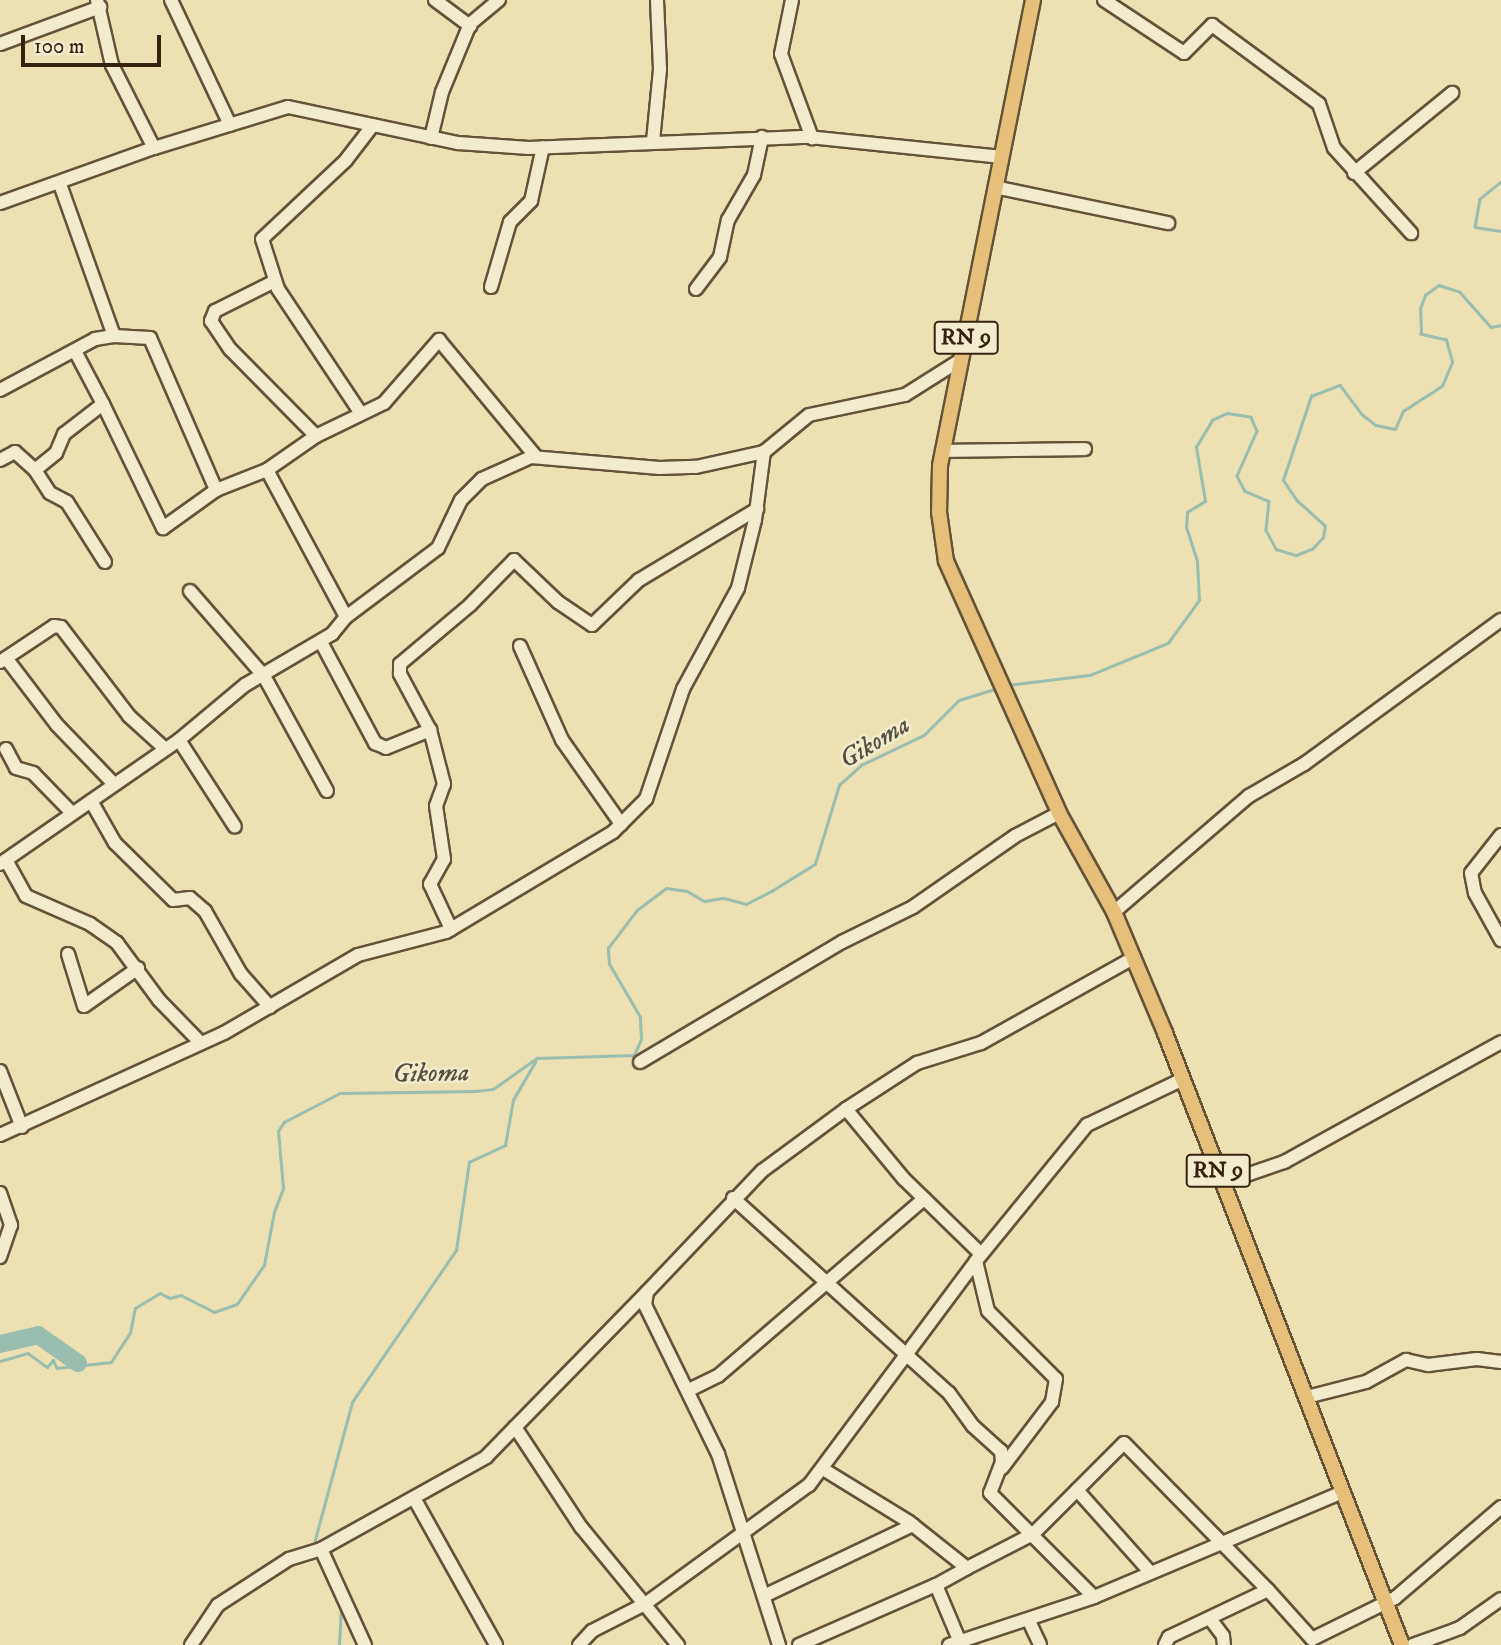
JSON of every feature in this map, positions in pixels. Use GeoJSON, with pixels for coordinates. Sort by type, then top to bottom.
{"type":"FeatureCollection","features":[{"type":"Feature","properties":{"kind":"main road","name":"RN 9"},"geometry":{"type":"LineString","coordinates":[[1033,0],[942,451],[939,512],[946,561],[1059,813],[1114,912],[1223,1183],[1402,1645]]}},
{"type":"Feature","properties":{"kind":"street"},"geometry":{"type":"LineString","coordinates":[[171,0],[230,125]]}},
{"type":"Feature","properties":{"kind":"street"},"geometry":{"type":"LineString","coordinates":[[435,0],[470,26]]}},
{"type":"Feature","properties":{"kind":"street"},"geometry":{"type":"LineString","coordinates":[[431,138],[442,92],[470,26],[479,12],[499,0]]}},
{"type":"Feature","properties":{"kind":"street"},"geometry":{"type":"LineString","coordinates":[[653,141],[660,69],[657,0]]}},
{"type":"Feature","properties":{"kind":"street"},"geometry":{"type":"LineString","coordinates":[[792,0],[781,54],[811,138]]}},
{"type":"Feature","properties":{"kind":"street"},"geometry":{"type":"LineString","coordinates":[[1104,0],[1184,53],[1212,25],[1323,109],[1331,142],[1354,173],[1411,233]]}},
{"type":"Feature","properties":{"kind":"street"},"geometry":{"type":"LineString","coordinates":[[0,44],[98,4],[112,65],[154,148]]}},
{"type":"Feature","properties":{"kind":"street"},"geometry":{"type":"LineString","coordinates":[[1354,173],[1452,93]]}},
{"type":"Feature","properties":{"kind":"street"},"geometry":{"type":"LineString","coordinates":[[0,203],[61,184],[154,148],[288,107],[431,138],[543,148],[762,137],[811,138],[1001,157]]}},
{"type":"Feature","properties":{"kind":"street"},"geometry":{"type":"LineString","coordinates":[[360,412],[275,281],[263,235],[346,160],[373,125]]}},
{"type":"Feature","properties":{"kind":"street"},"geometry":{"type":"LineString","coordinates":[[696,289],[720,257],[729,220],[754,176],[762,137]]}},
{"type":"Feature","properties":{"kind":"street"},"geometry":{"type":"LineString","coordinates":[[491,287],[510,222],[531,201],[543,148]]}},
{"type":"Feature","properties":{"kind":"street"},"geometry":{"type":"LineString","coordinates":[[61,184],[114,336]]}},
{"type":"Feature","properties":{"kind":"street"},"geometry":{"type":"LineString","coordinates":[[995,187],[1168,223]]}},
{"type":"Feature","properties":{"kind":"street"},"geometry":{"type":"LineString","coordinates":[[275,281],[215,311],[211,321],[230,349],[316,436]]}},
{"type":"Feature","properties":{"kind":"street"},"geometry":{"type":"LineString","coordinates":[[0,390],[95,339],[114,336],[150,338],[216,490]]}},
{"type":"Feature","properties":{"kind":"street"},"geometry":{"type":"LineString","coordinates":[[75,351],[163,528],[216,490],[267,470],[316,436],[360,412],[384,403],[432,344],[443,340],[536,457]]}},
{"type":"Feature","properties":{"kind":"street"},"geometry":{"type":"LineString","coordinates":[[201,1043],[159,1000],[138,968],[106,933],[26,896],[3,862],[164,747],[179,740],[245,685],[321,642],[346,617],[438,548],[469,490],[519,460],[536,457],[660,468],[696,467],[764,452],[809,415],[905,395],[962,359]]}},
{"type":"Feature","properties":{"kind":"street"},"geometry":{"type":"LineString","coordinates":[[35,470],[56,453],[64,434],[103,404]]}},
{"type":"Feature","properties":{"kind":"street"},"geometry":{"type":"LineString","coordinates":[[942,451],[1085,449]]}},
{"type":"Feature","properties":{"kind":"street"},"geometry":{"type":"LineString","coordinates":[[0,460],[15,452],[35,470],[52,496],[66,502],[105,562]]}},
{"type":"Feature","properties":{"kind":"street"},"geometry":{"type":"LineString","coordinates":[[0,1135],[201,1043],[270,1007],[358,955],[451,929],[517,893],[552,866],[621,824],[646,799],[683,689],[738,588],[757,509],[764,452]]}},
{"type":"Feature","properties":{"kind":"street"},"geometry":{"type":"LineString","coordinates":[[267,470],[346,617]]}},
{"type":"Feature","properties":{"kind":"street"},"geometry":{"type":"LineString","coordinates":[[451,929],[430,887],[444,859],[436,806],[444,784],[430,730],[400,674],[400,664],[470,606],[514,560],[558,602],[592,625],[639,580],[757,509]]}},
{"type":"Feature","properties":{"kind":"street"},"geometry":{"type":"LineString","coordinates":[[190,591],[264,676],[327,791]]}},
{"type":"Feature","properties":{"kind":"street"},"geometry":{"type":"LineString","coordinates":[[1114,912],[1249,796],[1304,764],[1501,620]]}},
{"type":"Feature","properties":{"kind":"street"},"geometry":{"type":"LineString","coordinates":[[114,784],[57,725],[3,660],[54,626],[61,627],[129,716],[164,747]]}},
{"type":"Feature","properties":{"kind":"street"},"geometry":{"type":"LineString","coordinates":[[321,642],[379,747],[386,748],[430,730]]}},
{"type":"Feature","properties":{"kind":"street"},"geometry":{"type":"LineString","coordinates":[[520,646],[562,740],[621,824]]}},
{"type":"Feature","properties":{"kind":"street"},"geometry":{"type":"LineString","coordinates":[[179,740],[235,827]]}},
{"type":"Feature","properties":{"kind":"street"},"geometry":{"type":"LineString","coordinates":[[6,749],[16,768],[33,772],[71,812]]}},
{"type":"Feature","properties":{"kind":"street"},"geometry":{"type":"LineString","coordinates":[[91,801],[115,842],[173,900],[191,898],[205,911],[241,974],[270,1007]]}},
{"type":"Feature","properties":{"kind":"street"},"geometry":{"type":"LineString","coordinates":[[640,1062],[842,942],[913,907],[1014,836],[1059,813]]}},
{"type":"Feature","properties":{"kind":"street"},"geometry":{"type":"LineString","coordinates":[[1501,835],[1471,873],[1475,893],[1501,940]]}},
{"type":"Feature","properties":{"kind":"street"},"geometry":{"type":"LineString","coordinates":[[68,954],[84,1006],[138,968]]}},
{"type":"Feature","properties":{"kind":"street"},"geometry":{"type":"LineString","coordinates":[[191,1645],[218,1605],[289,1559],[321,1549],[486,1457],[647,1292],[733,1198],[774,1161],[917,1063],[981,1043],[1133,958]]}},
{"type":"Feature","properties":{"kind":"street"},"geometry":{"type":"LineString","coordinates":[[1223,1183],[1283,1162],[1501,1042]]}},
{"type":"Feature","properties":{"kind":"street"},"geometry":{"type":"LineString","coordinates":[[0,1072],[22,1127]]}},
{"type":"Feature","properties":{"kind":"street"},"geometry":{"type":"LineString","coordinates":[[579,1645],[592,1631],[645,1604],[690,1568],[747,1533],[800,1493],[823,1469],[979,1258],[1093,1119],[1181,1080]]}},
{"type":"Feature","properties":{"kind":"street"},"geometry":{"type":"LineString","coordinates":[[846,1110],[979,1258],[988,1311],[1056,1379],[1052,1402],[997,1474]]}},
{"type":"Feature","properties":{"kind":"street"},"geometry":{"type":"LineString","coordinates":[[0,1193],[11,1226],[0,1257]]}},
{"type":"Feature","properties":{"kind":"street"},"geometry":{"type":"LineString","coordinates":[[733,1198],[949,1393],[973,1426],[1000,1451],[997,1474],[990,1493],[1094,1597]]}},
{"type":"Feature","properties":{"kind":"street"},"geometry":{"type":"LineString","coordinates":[[689,1390],[718,1376],[828,1286],[924,1199]]}},
{"type":"Feature","properties":{"kind":"street"},"geometry":{"type":"LineString","coordinates":[[647,1292],[645,1305],[689,1390],[747,1533],[779,1645]]}},
{"type":"Feature","properties":{"kind":"street"},"geometry":{"type":"LineString","coordinates":[[1307,1397],[1366,1382],[1406,1360],[1428,1365],[1477,1359],[1501,1362]]}},
{"type":"Feature","properties":{"kind":"street"},"geometry":{"type":"LineString","coordinates":[[515,1427],[581,1527],[678,1645]]}},
{"type":"Feature","properties":{"kind":"street"},"geometry":{"type":"LineString","coordinates":[[799,1645],[936,1585],[1032,1534],[1124,1443],[1268,1590],[1306,1634],[1316,1641],[1385,1604],[1501,1507]]}},
{"type":"Feature","properties":{"kind":"street"},"geometry":{"type":"LineString","coordinates":[[823,1469],[913,1525],[967,1568]]}},
{"type":"Feature","properties":{"kind":"street"},"geometry":{"type":"LineString","coordinates":[[1077,1490],[1150,1572]]}},
{"type":"Feature","properties":{"kind":"street"},"geometry":{"type":"LineString","coordinates":[[936,1585],[955,1644],[1094,1597],[1221,1541],[1343,1492]]}},
{"type":"Feature","properties":{"kind":"street"},"geometry":{"type":"LineString","coordinates":[[414,1498],[496,1645]]}},
{"type":"Feature","properties":{"kind":"street"},"geometry":{"type":"LineString","coordinates":[[766,1595],[913,1525]]}},
{"type":"Feature","properties":{"kind":"street"},"geometry":{"type":"LineString","coordinates":[[321,1549],[365,1645]]}},
{"type":"Feature","properties":{"kind":"street"},"geometry":{"type":"LineString","coordinates":[[1165,1645],[1169,1637],[1211,1620],[1268,1590]]}},
{"type":"Feature","properties":{"kind":"street"},"geometry":{"type":"LineString","coordinates":[[1413,1645],[1460,1628],[1501,1598]]}},
{"type":"Feature","properties":{"kind":"street"},"geometry":{"type":"LineString","coordinates":[[1029,1620],[1040,1645]]}},
{"type":"Feature","properties":{"kind":"street"},"geometry":{"type":"LineString","coordinates":[[1211,1620],[1223,1636],[1224,1645]]}},
{"type":"Feature","properties":{"kind":"waterway","name":"Gikoma"},"geometry":{"type":"LineString","coordinates":[[1501,182],[1480,199],[1475,227],[1501,231]]}},
{"type":"Feature","properties":{"kind":"waterway","name":"Gikoma"},"geometry":{"type":"LineString","coordinates":[[1008,685],[1090,675],[1168,643],[1199,600],[1197,561],[1186,528],[1187,512],[1205,501],[1196,447],[1212,420],[1227,413],[1251,417],[1257,431],[1237,476],[1245,491],[1269,501],[1266,530],[1276,549],[1296,555],[1312,549],[1323,537],[1325,526],[1297,501],[1283,480],[1311,396],[1340,385],[1363,415],[1376,425],[1395,429],[1403,411],[1442,386],[1452,362],[1446,340],[1421,334],[1420,309],[1425,295],[1439,285],[1460,292],[1491,327],[1501,325]]}},
{"type":"Feature","properties":{"kind":"waterway","name":"Gikoma"},"geometry":{"type":"LineString","coordinates":[[0,1361],[28,1353],[47,1367],[53,1360],[57,1368],[111,1362],[130,1333],[135,1308],[160,1293],[170,1298],[181,1295],[214,1312],[237,1304],[264,1265],[274,1212],[283,1188],[278,1131],[284,1122],[340,1093],[493,1089],[537,1058],[634,1055],[641,1039],[640,1017],[609,964],[608,948],[637,910],[666,888],[687,891],[704,901],[724,898],[746,904],[773,890],[815,864],[839,785],[861,765],[924,735],[959,700],[998,688]]}},
{"type":"Feature","properties":{"kind":"waterway"},"geometry":{"type":"LineString","coordinates":[[313,1547],[352,1402],[456,1250],[469,1162],[505,1145],[513,1100],[535,1062]]}},
{"type":"Feature","properties":{"kind":"waterway"},"geometry":{"type":"LineString","coordinates":[[0,1344],[38,1335],[78,1363]]}},
{"type":"Feature","properties":{"kind":"waterway"},"geometry":{"type":"LineString","coordinates":[[317,1556],[332,1588]]}},
{"type":"Feature","properties":{"kind":"waterway"},"geometry":{"type":"LineString","coordinates":[[339,1645],[341,1606]]}}]}
